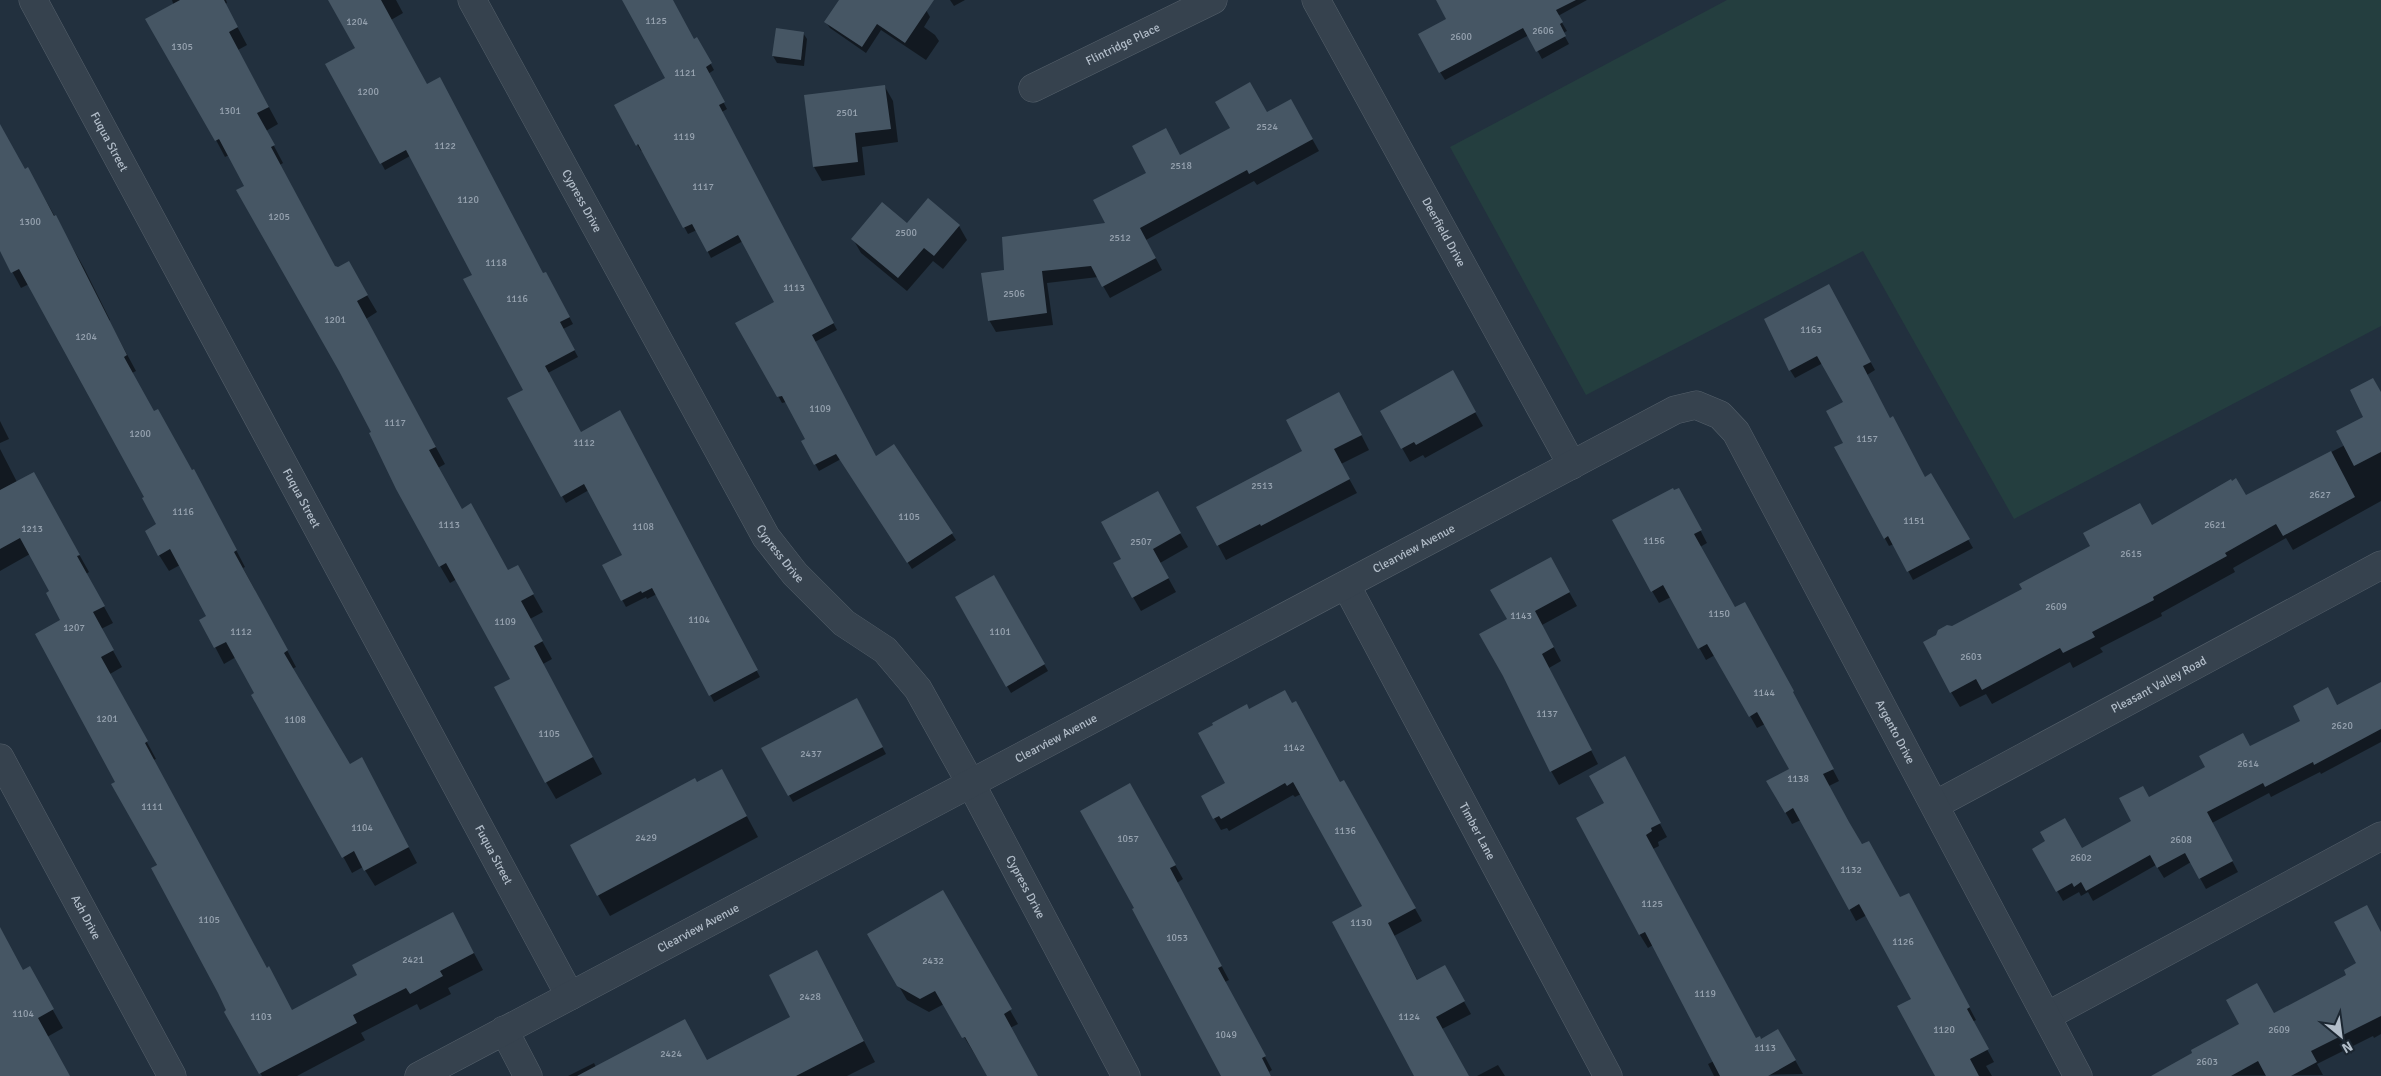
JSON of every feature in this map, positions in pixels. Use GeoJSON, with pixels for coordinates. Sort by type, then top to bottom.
{"type":"FeatureCollection","features":[{"type":"Feature","properties":{"kind":"street","name":"Fuqua Street"},"geometry":{"type":"LineString","coordinates":[[34,0],[570,996]]}},
{"type":"Feature","properties":{"kind":"street","name":"Cypress Drive"},"geometry":{"type":"LineString","coordinates":[[472,0],[766,536],[795,574],[844,623],[885,650],[918,689],[970,782],[1126,1076]]}},
{"type":"Feature","properties":{"kind":"street","name":"Flintridge Place"},"geometry":{"type":"LineString","coordinates":[[1034,88],[1213,0]]}},
{"type":"Feature","properties":{"kind":"street","name":"Deerfield Drive"},"geometry":{"type":"LineString","coordinates":[[1316,0],[1572,465]]}},
{"type":"Feature","properties":{"kind":"street","name":"Clearview Avenue"},"geometry":{"type":"LineString","coordinates":[[419,1076],[970,782],[1675,410],[1696,405]]}},
{"type":"Feature","properties":{"kind":"street","name":"Argento Drive"},"geometry":{"type":"LineString","coordinates":[[1696,405],[1720,415],[1736,432],[1936,805],[2078,1076]]}},
{"type":"Feature","properties":{"kind":"street","name":"Pleasant Valley Road"},"geometry":{"type":"LineString","coordinates":[[1936,805],[2381,564]]}},
{"type":"Feature","properties":{"kind":"street","name":"Timber Lane"},"geometry":{"type":"LineString","coordinates":[[1346,585],[1608,1076]]}},
{"type":"Feature","properties":{"kind":"street","name":"Ash Drive"},"geometry":{"type":"LineString","coordinates":[[0,758],[172,1076]]}},
{"type":"Feature","properties":{"kind":"street"},"geometry":{"type":"LineString","coordinates":[[2047,1016],[2381,836]]}},
{"type":"Feature","properties":{"kind":"street"},"geometry":{"type":"LineString","coordinates":[[504,1030],[528,1076]]}},
{"type":"Feature","properties":{"kind":"green space"},"geometry":{"type":"Polygon","coordinates":[[[1727,0],[2381,0],[2381,326],[2014,519],[1863,251],[1586,395],[1450,147],[1727,0]]]}},
{"type":"Feature","properties":{"kind":"building"},"geometry":{"type":"Polygon","coordinates":[[[180,0],[224,0],[238,27],[229,32],[269,107],[257,113],[275,145],[271,147],[335,266],[338,267],[349,261],[368,295],[357,301],[436,447],[429,450],[462,509],[471,503],[508,570],[518,565],[534,594],[521,601],[543,641],[534,646],[593,757],[545,783],[494,687],[510,679],[446,563],[439,567],[396,489],[369,433],[371,432],[339,371],[236,190],[244,186],[219,139],[215,141],[145,19],[180,0]]]}},
{"type":"Feature","properties":{"kind":"building"},"geometry":{"type":"Polygon","coordinates":[[[328,0],[381,0],[427,84],[440,77],[543,273],[546,272],[570,317],[560,322],[575,350],[545,366],[581,432],[620,410],[758,670],[709,696],[652,588],[621,601],[602,565],[622,555],[584,484],[561,497],[507,398],[523,390],[463,279],[472,275],[406,150],[380,164],[325,64],[355,48],[328,0]]]}},
{"type":"Feature","properties":{"kind":"building"},"geometry":{"type":"Polygon","coordinates":[[[622,0],[673,0],[694,39],[697,37],[712,63],[706,67],[725,102],[719,105],[834,323],[812,335],[876,456],[894,444],[953,533],[907,563],[836,454],[814,465],[801,441],[805,439],[782,396],[777,397],[735,323],[774,302],[738,235],[707,252],[692,224],[683,228],[638,144],[636,146],[614,105],[665,78],[622,0]]]}},
{"type":"Feature","properties":{"kind":"building"},"geometry":{"type":"Polygon","coordinates":[[[839,0],[934,0],[905,43],[877,24],[862,47],[824,22],[839,0]]]}},
{"type":"Feature","properties":{"kind":"building"},"geometry":{"type":"Polygon","coordinates":[[[1436,0],[1576,0],[1556,10],[1563,22],[1560,24],[1566,36],[1536,52],[1523,28],[1439,73],[1418,34],[1446,19],[1436,0]]]}},
{"type":"Feature","properties":{"kind":"building"},"geometry":{"type":"Polygon","coordinates":[[[776,28],[804,32],[801,60],[772,56],[776,28]]]}},
{"type":"Feature","properties":{"kind":"building"},"geometry":{"type":"Polygon","coordinates":[[[1250,82],[1267,112],[1291,99],[1313,139],[1249,174],[1247,170],[1140,228],[1156,258],[1102,287],[1091,266],[1042,271],[1047,313],[988,321],[981,273],[1004,270],[1002,237],[1105,223],[1093,200],[1146,173],[1132,146],[1166,128],[1180,155],[1230,128],[1215,102],[1250,82]]]}},
{"type":"Feature","properties":{"kind":"building"},"geometry":{"type":"Polygon","coordinates":[[[885,85],[891,129],[855,133],[858,162],[813,167],[804,95],[885,85]]]}},
{"type":"Feature","properties":{"kind":"building"},"geometry":{"type":"Polygon","coordinates":[[[0,124],[25,169],[28,167],[54,216],[56,215],[127,355],[124,357],[154,411],[158,409],[192,470],[194,469],[237,550],[234,552],[288,650],[284,653],[350,764],[362,757],[409,847],[364,871],[354,851],[342,858],[251,695],[254,693],[226,642],[214,648],[199,620],[206,616],[170,549],[158,556],[145,531],[156,524],[142,498],[144,497],[19,269],[11,273],[0,251],[0,124]]]}},
{"type":"Feature","properties":{"kind":"building"},"geometry":{"type":"Polygon","coordinates":[[[928,198],[960,225],[934,256],[924,248],[898,278],[851,239],[882,202],[907,223],[928,198]]]}},
{"type":"Feature","properties":{"kind":"building"},"geometry":{"type":"Polygon","coordinates":[[[1829,284],[1871,362],[1863,366],[1890,418],[1893,416],[1925,477],[1931,473],[1970,539],[1907,572],[1888,536],[1884,539],[1834,447],[1843,443],[1826,411],[1843,402],[1817,356],[1789,371],[1764,319],[1829,284]]]}},
{"type":"Feature","properties":{"kind":"building"},"geometry":{"type":"Polygon","coordinates":[[[1453,370],[1476,412],[1416,445],[1414,442],[1401,449],[1380,411],[1453,370]]]}},
{"type":"Feature","properties":{"kind":"building"},"geometry":{"type":"Polygon","coordinates":[[[2373,378],[2381,392],[2381,452],[2354,466],[2336,431],[2363,417],[2350,390],[2373,378]]]}},
{"type":"Feature","properties":{"kind":"building"},"geometry":{"type":"Polygon","coordinates":[[[1339,392],[1362,435],[1334,449],[1350,479],[1261,526],[1260,524],[1217,546],[1196,507],[1302,451],[1286,420],[1339,392]]]}},
{"type":"Feature","properties":{"kind":"building"},"geometry":{"type":"Polygon","coordinates":[[[2331,451],[2355,497],[2283,536],[2276,524],[2225,553],[2227,556],[2153,597],[2154,600],[2092,632],[2095,637],[2063,653],[2060,648],[1982,690],[1976,679],[1950,693],[1923,642],[1936,635],[1938,630],[1947,625],[1952,626],[2022,589],[2019,584],[2090,546],[2083,533],[2140,503],[2152,525],[2231,479],[2232,481],[2236,478],[2246,495],[2331,451]]]}},
{"type":"Feature","properties":{"kind":"building"},"geometry":{"type":"Polygon","coordinates":[[[34,472],[80,555],[77,556],[105,606],[93,612],[114,650],[101,657],[148,741],[145,743],[267,968],[269,966],[292,1010],[357,975],[352,965],[453,912],[474,953],[440,971],[443,976],[410,994],[406,988],[353,1015],[357,1023],[259,1074],[224,1012],[226,1010],[218,993],[151,868],[157,865],[111,784],[115,782],[35,634],[60,620],[46,593],[49,591],[20,538],[0,549],[0,490],[34,472]]]}},
{"type":"Feature","properties":{"kind":"building"},"geometry":{"type":"Polygon","coordinates":[[[1673,488],[1674,490],[1679,488],[1702,530],[1694,534],[1735,607],[1745,602],[1794,691],[1834,769],[1823,774],[1849,822],[1862,844],[1869,841],[1900,897],[1909,893],[1970,1007],[1967,1009],[1989,1049],[1970,1059],[1979,1076],[1935,1076],[1897,1006],[1911,999],[1859,904],[1849,910],[1793,808],[1785,813],[1766,781],[1789,769],[1757,712],[1749,717],[1707,644],[1698,649],[1663,585],[1651,592],[1612,520],[1673,488]]]}},
{"type":"Feature","properties":{"kind":"building"},"geometry":{"type":"Polygon","coordinates":[[[1158,491],[1181,533],[1153,549],[1169,578],[1132,598],[1113,563],[1121,559],[1101,522],[1158,491]]]}},
{"type":"Feature","properties":{"kind":"building"},"geometry":{"type":"Polygon","coordinates":[[[1551,557],[1570,592],[1535,611],[1554,647],[1542,654],[1592,750],[1550,772],[1503,676],[1479,634],[1507,619],[1490,590],[1551,557]]]}},
{"type":"Feature","properties":{"kind":"building"},"geometry":{"type":"Polygon","coordinates":[[[994,575],[1045,664],[1006,687],[955,597],[994,575]]]}},
{"type":"Feature","properties":{"kind":"building"},"geometry":{"type":"Polygon","coordinates":[[[2381,682],[2381,729],[2314,765],[2313,762],[2265,787],[2263,783],[2207,812],[2233,861],[2199,879],[2185,853],[2157,868],[2150,855],[2086,891],[2081,882],[2074,887],[2072,883],[2056,892],[2032,849],[2045,841],[2040,832],[2065,818],[2082,848],[2131,821],[2119,798],[2143,786],[2149,797],[2205,767],[2199,756],[2243,733],[2250,746],[2300,721],[2293,706],[2328,687],[2337,705],[2381,682]]]}},
{"type":"Feature","properties":{"kind":"building"},"geometry":{"type":"Polygon","coordinates":[[[1285,690],[1292,703],[1296,701],[1340,782],[1344,780],[1416,908],[1388,923],[1417,980],[1445,965],[1465,1001],[1436,1017],[1469,1076],[1414,1076],[1332,922],[1362,906],[1293,782],[1287,786],[1285,783],[1221,819],[1219,816],[1213,819],[1201,796],[1225,783],[1198,733],[1247,704],[1249,709],[1285,690]]]}},
{"type":"Feature","properties":{"kind":"building"},"geometry":{"type":"Polygon","coordinates":[[[857,698],[883,747],[788,796],[761,748],[857,698]]]}},
{"type":"Feature","properties":{"kind":"building"},"geometry":{"type":"Polygon","coordinates":[[[1625,756],[1661,823],[1651,828],[1652,831],[1646,835],[1756,1038],[1760,1036],[1761,1039],[1778,1029],[1796,1060],[1768,1076],[1720,1076],[1645,932],[1639,935],[1576,818],[1604,803],[1589,776],[1625,756]]]}},
{"type":"Feature","properties":{"kind":"building"},"geometry":{"type":"Polygon","coordinates":[[[722,769],[747,816],[597,896],[570,845],[695,778],[697,782],[722,769]]]}},
{"type":"Feature","properties":{"kind":"building"},"geometry":{"type":"Polygon","coordinates":[[[1130,783],[1176,865],[1170,868],[1222,966],[1218,968],[1266,1056],[1262,1058],[1271,1076],[1221,1076],[1132,909],[1134,908],[1080,811],[1130,783]]]}},
{"type":"Feature","properties":{"kind":"building"},"geometry":{"type":"Polygon","coordinates":[[[943,890],[1012,1009],[1004,1014],[1038,1076],[987,1076],[965,1037],[962,1038],[935,991],[920,999],[897,986],[867,934],[943,890]]]}},
{"type":"Feature","properties":{"kind":"building"},"geometry":{"type":"Polygon","coordinates":[[[2367,905],[2381,932],[2381,1016],[2311,1051],[2317,1062],[2291,1076],[2266,1076],[2258,1061],[2231,1076],[2151,1076],[2192,1053],[2191,1050],[2239,1024],[2226,1000],[2257,983],[2274,1013],[2346,975],[2344,970],[2356,963],[2334,922],[2367,905]]]}},
{"type":"Feature","properties":{"kind":"building"},"geometry":{"type":"Polygon","coordinates":[[[0,927],[23,970],[30,966],[54,1009],[38,1018],[70,1076],[0,1076],[0,927]]]}},
{"type":"Feature","properties":{"kind":"building"},"geometry":{"type":"Polygon","coordinates":[[[817,950],[864,1041],[796,1076],[577,1076],[685,1019],[707,1060],[790,1017],[769,975],[817,950]]]}}]}
